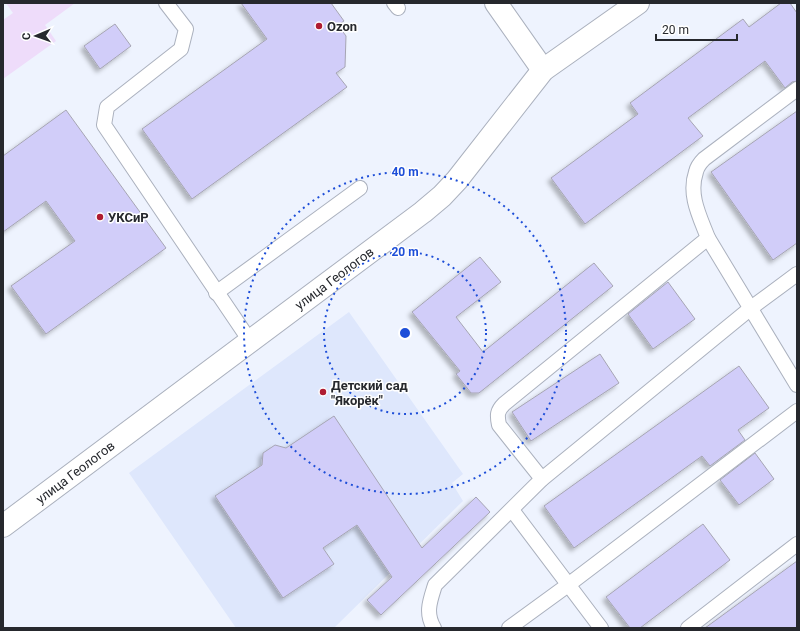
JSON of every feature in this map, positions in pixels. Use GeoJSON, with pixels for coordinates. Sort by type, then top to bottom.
{"type":"FeatureCollection","features":[{"type":"Feature","properties":{"kind":"street"},"geometry":{"type":"LineString","coordinates":[[496,3],[543,70]]}},
{"type":"Feature","properties":{"kind":"street","name":"улица Геологов"},"geometry":{"type":"LineString","coordinates":[[3,526],[423,212],[442,196],[457,180],[543,70],[638,3]]}},
{"type":"Feature","properties":{"kind":"lane"},"geometry":{"type":"LineString","coordinates":[[166,3],[186,29],[182,49],[107,107],[104,125],[216,293],[250,341]]}},
{"type":"Feature","properties":{"kind":"lane"},"geometry":{"type":"LineString","coordinates":[[797,89],[704,158],[696,171],[693,187],[695,205],[708,238],[797,385]]}},
{"type":"Feature","properties":{"kind":"lane"},"geometry":{"type":"LineString","coordinates":[[216,293],[360,188]]}},
{"type":"Feature","properties":{"kind":"lane"},"geometry":{"type":"LineString","coordinates":[[542,479],[499,425],[497,416],[499,410],[504,404],[708,238]]}},
{"type":"Feature","properties":{"kind":"lane"},"geometry":{"type":"LineString","coordinates":[[434,628],[431,624],[428,605],[435,585],[542,479],[751,308],[797,274]]}},
{"type":"Feature","properties":{"kind":"lane"},"geometry":{"type":"LineString","coordinates":[[509,628],[797,411]]}},
{"type":"Feature","properties":{"kind":"lane"},"geometry":{"type":"LineString","coordinates":[[512,510],[601,628]]}},
{"type":"Feature","properties":{"kind":"lane"},"geometry":{"type":"LineString","coordinates":[[688,628],[797,544]]}},
{"type":"Feature","properties":{"kind":"shaded area"},"geometry":{"type":"Polygon","coordinates":[[[6,3],[75,3],[45,25],[56,41],[3,79],[3,20],[13,13],[6,3]]]}},
{"type":"Feature","properties":{"kind":"shaded area","name":"Детский сад \"Якорёк\""},"geometry":{"type":"Polygon","coordinates":[[[349,312],[463,474],[452,483],[463,501],[334,628],[236,628],[129,473],[349,312]]]}},
{"type":"Feature","properties":{"kind":"building"},"geometry":{"type":"Polygon","coordinates":[[[241,3],[331,3],[344,21],[338,25],[346,36],[345,67],[336,73],[347,87],[192,199],[142,129],[267,39],[241,3]]]}},
{"type":"Feature","properties":{"kind":"building"},"geometry":{"type":"Polygon","coordinates":[[[781,3],[790,3],[797,13],[797,81],[792,82],[785,88],[765,61],[688,118],[703,136],[585,224],[551,178],[638,114],[630,103],[743,19],[749,27],[781,3]]]}},
{"type":"Feature","properties":{"kind":"building"},"geometry":{"type":"Polygon","coordinates":[[[115,24],[131,46],[100,69],[84,46],[115,24]]]}},
{"type":"Feature","properties":{"kind":"building","name":"УКСиР"},"geometry":{"type":"Polygon","coordinates":[[[66,110],[166,248],[46,334],[11,286],[75,241],[46,201],[3,232],[3,156],[66,110]]]}},
{"type":"Feature","properties":{"kind":"building"},"geometry":{"type":"Polygon","coordinates":[[[797,111],[797,243],[773,260],[711,172],[797,111]]]}},
{"type":"Feature","properties":{"kind":"building"},"geometry":{"type":"Polygon","coordinates":[[[480,257],[501,282],[456,317],[483,352],[594,263],[613,286],[479,393],[471,393],[456,374],[460,371],[412,312],[480,257]]]}},
{"type":"Feature","properties":{"kind":"building"},"geometry":{"type":"Polygon","coordinates":[[[668,282],[695,319],[653,349],[628,314],[668,282]]]}},
{"type":"Feature","properties":{"kind":"building"},"geometry":{"type":"Polygon","coordinates":[[[600,354],[619,383],[531,441],[512,412],[600,354]]]}},
{"type":"Feature","properties":{"kind":"building"},"geometry":{"type":"Polygon","coordinates":[[[739,366],[769,408],[738,430],[745,440],[710,466],[702,456],[574,548],[544,506],[739,366]]]}},
{"type":"Feature","properties":{"kind":"building"},"geometry":{"type":"Polygon","coordinates":[[[334,416],[422,548],[476,497],[490,512],[381,615],[367,600],[392,577],[357,525],[323,548],[334,564],[283,598],[215,496],[262,465],[263,453],[275,445],[286,448],[334,416]]]}},
{"type":"Feature","properties":{"kind":"building"},"geometry":{"type":"Polygon","coordinates":[[[755,453],[774,479],[739,505],[720,480],[755,453]]]}},
{"type":"Feature","properties":{"kind":"building"},"geometry":{"type":"Polygon","coordinates":[[[703,524],[730,560],[640,628],[630,628],[606,597],[703,524]]]}},
{"type":"Feature","properties":{"kind":"building"},"geometry":{"type":"Polygon","coordinates":[[[797,561],[797,628],[705,628],[797,561]]]}},
{"type":"Feature","properties":{"kind":"place","name":"Ozon"},"geometry":{"type":"Point","coordinates":[319,26]}},
{"type":"Feature","properties":{"kind":"place","name":"УКСиР"},"geometry":{"type":"Point","coordinates":[100,217]}},
{"type":"Feature","properties":{"kind":"place","name":"Детский сад \"Якорёк\""},"geometry":{"type":"Point","coordinates":[323,392]}}]}
